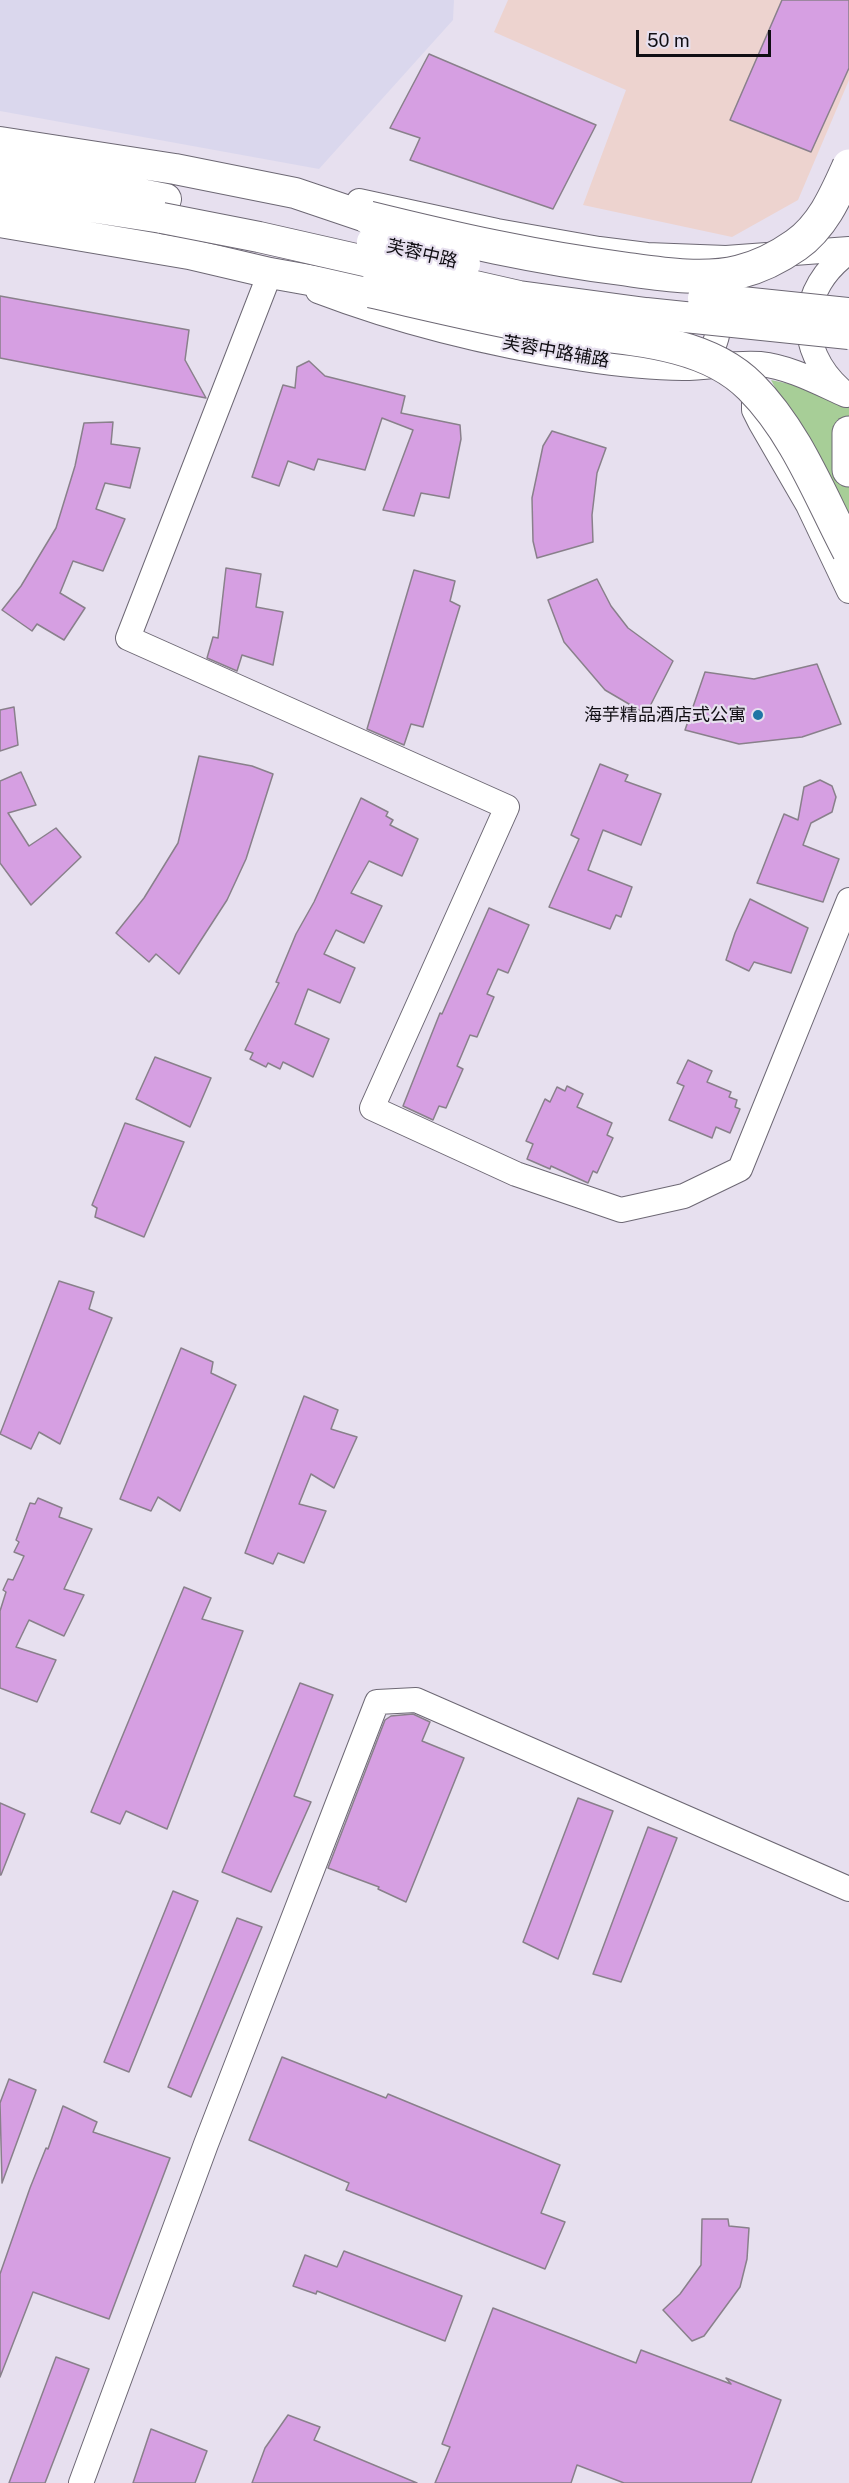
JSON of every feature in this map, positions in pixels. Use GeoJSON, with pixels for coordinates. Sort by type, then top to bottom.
{"type":"FeatureCollection","features":[{"type":"Feature","properties":{"kind":"highway"},"geometry":{"type":"LineString","coordinates":[[369,218],[514,252],[581,263],[682,275],[737,273],[772,260],[797,244],[809,233],[831,205],[849,166]]}},
{"type":"Feature","properties":{"kind":"highway"},"geometry":{"type":"LineString","coordinates":[[371,291],[532,326],[665,345],[700,354],[730,370],[751,387],[776,416],[848,549]]}},
{"type":"Feature","properties":{"kind":"highway"},"geometry":{"type":"LineString","coordinates":[[849,433],[849,470]]}},
{"type":"Feature","properties":{"kind":"main road"},"geometry":{"type":"LineString","coordinates":[[0,142],[175,169],[295,192],[369,218]]}},
{"type":"Feature","properties":{"kind":"main road","name":"芙蓉中路"},"geometry":{"type":"LineString","coordinates":[[0,166],[164,208],[259,237],[519,296],[646,314],[849,334]]}},
{"type":"Feature","properties":{"kind":"main road"},"geometry":{"type":"LineString","coordinates":[[0,193],[164,208]]}},
{"type":"Feature","properties":{"kind":"main road","name":"芙蓉中路"},"geometry":{"type":"LineString","coordinates":[[164,208],[276,220],[527,277],[639,292],[849,313]]}},
{"type":"Feature","properties":{"kind":"main road"},"geometry":{"type":"LineString","coordinates":[[0,222],[189,254],[270,273],[371,291]]}},
{"type":"Feature","properties":{"kind":"street"},"geometry":{"type":"LineString","coordinates":[[295,192],[364,201],[497,231],[599,249],[685,257],[726,258],[849,251]]}},
{"type":"Feature","properties":{"kind":"street"},"geometry":{"type":"LineString","coordinates":[[848,395],[827,378],[814,356],[808,332],[810,307],[819,283],[834,263],[849,251]]}},
{"type":"Feature","properties":{"kind":"street"},"geometry":{"type":"LineString","coordinates":[[683,368],[702,362],[712,352],[723,293],[722,283],[715,270],[704,263],[685,257]]}},
{"type":"Feature","properties":{"kind":"street"},"geometry":{"type":"LineString","coordinates":[[270,273],[128,638],[507,807],[372,1108],[516,1174],[621,1210],[684,1196],[740,1169],[849,900]]}},
{"type":"Feature","properties":{"kind":"street","name":"芙蓉中路辅路"},"geometry":{"type":"LineString","coordinates":[[270,273],[366,309],[430,326],[583,359],[683,368],[722,364],[761,364],[788,371],[848,395]]}},
{"type":"Feature","properties":{"kind":"street"},"geometry":{"type":"LineString","coordinates":[[761,364],[754,410],[808,505],[849,591]]}},
{"type":"Feature","properties":{"kind":"street"},"geometry":{"type":"LineString","coordinates":[[81,2483],[210,2133],[377,1702],[416,1700],[849,1889]]}},
{"type":"Feature","properties":{"kind":"shaded area"},"geometry":{"type":"Polygon","coordinates":[[[0,0],[454,0],[453,20],[319,169],[0,111],[0,0]]]}},
{"type":"Feature","properties":{"kind":"shaded area"},"geometry":{"type":"Polygon","coordinates":[[[508,0],[849,0],[849,80],[798,200],[732,237],[583,205],[626,90],[494,32],[508,0]]]}},
{"type":"Feature","properties":{"kind":"green space"},"geometry":{"type":"Polygon","coordinates":[[[771,380],[828,392],[849,405],[849,529],[771,380]]]}},
{"type":"Feature","properties":{"kind":"building"},"geometry":{"type":"Polygon","coordinates":[[[782,0],[849,0],[849,68],[811,152],[730,120],[782,0]]]}},
{"type":"Feature","properties":{"kind":"building"},"geometry":{"type":"Polygon","coordinates":[[[429,54],[596,125],[553,209],[410,160],[420,138],[390,128],[429,54]]]}},
{"type":"Feature","properties":{"kind":"building"},"geometry":{"type":"Polygon","coordinates":[[[0,296],[189,330],[185,360],[206,398],[0,358],[0,296]]]}},
{"type":"Feature","properties":{"kind":"building"},"geometry":{"type":"Polygon","coordinates":[[[309,361],[325,376],[405,396],[401,413],[460,425],[461,439],[449,498],[421,493],[414,516],[383,510],[413,430],[382,418],[365,470],[318,459],[314,470],[288,461],[279,486],[252,477],[283,385],[295,388],[297,367],[309,361]]]}},
{"type":"Feature","properties":{"kind":"building"},"geometry":{"type":"Polygon","coordinates":[[[113,422],[111,444],[140,448],[130,488],[105,483],[96,509],[125,519],[103,571],[73,561],[60,593],[85,608],[64,640],[37,624],[32,631],[2,610],[21,586],[56,528],[75,466],[84,423],[113,422]]]}},
{"type":"Feature","properties":{"kind":"building"},"geometry":{"type":"Polygon","coordinates":[[[552,431],[606,448],[597,473],[592,515],[593,542],[537,558],[533,541],[532,498],[543,446],[552,431]]]}},
{"type":"Feature","properties":{"kind":"building"},"geometry":{"type":"Polygon","coordinates":[[[226,568],[261,574],[256,607],[283,612],[273,665],[242,655],[237,671],[207,658],[213,637],[218,638],[226,568]]]}},
{"type":"Feature","properties":{"kind":"building"},"geometry":{"type":"Polygon","coordinates":[[[414,570],[455,581],[450,601],[460,606],[423,727],[411,724],[404,745],[367,729],[414,570]]]}},
{"type":"Feature","properties":{"kind":"building"},"geometry":{"type":"Polygon","coordinates":[[[597,579],[611,606],[628,628],[673,661],[646,714],[605,690],[564,642],[548,600],[597,579]]]}},
{"type":"Feature","properties":{"kind":"building"},"geometry":{"type":"Polygon","coordinates":[[[817,664],[841,724],[802,737],[739,744],[685,730],[705,672],[754,679],[817,664]]]}},
{"type":"Feature","properties":{"kind":"building"},"geometry":{"type":"Polygon","coordinates":[[[14,707],[18,745],[0,751],[0,710],[14,707]]]}},
{"type":"Feature","properties":{"kind":"building"},"geometry":{"type":"Polygon","coordinates":[[[199,756],[252,766],[273,774],[246,859],[227,900],[179,974],[156,954],[149,962],[116,933],[144,898],[178,843],[199,756]]]}},
{"type":"Feature","properties":{"kind":"building"},"geometry":{"type":"Polygon","coordinates":[[[600,764],[628,775],[625,781],[661,794],[641,845],[603,830],[588,870],[632,887],[621,917],[616,915],[610,929],[549,907],[579,839],[571,835],[600,764]]]}},
{"type":"Feature","properties":{"kind":"building"},"geometry":{"type":"Polygon","coordinates":[[[21,772],[36,805],[8,813],[29,846],[56,828],[81,857],[31,905],[0,863],[0,781],[21,772]]]}},
{"type":"Feature","properties":{"kind":"building"},"geometry":{"type":"Polygon","coordinates":[[[820,780],[832,786],[836,797],[832,812],[811,823],[803,845],[839,859],[823,902],[757,883],[784,814],[798,820],[804,787],[820,780]]]}},
{"type":"Feature","properties":{"kind":"building"},"geometry":{"type":"Polygon","coordinates":[[[361,798],[388,812],[386,816],[393,820],[390,825],[418,839],[402,876],[369,861],[351,893],[382,906],[364,943],[336,930],[324,954],[355,968],[340,1003],[308,989],[295,1024],[329,1039],[313,1077],[283,1062],[280,1069],[268,1063],[266,1067],[250,1059],[253,1053],[245,1050],[279,983],[276,982],[296,934],[314,902],[361,798]]]}},
{"type":"Feature","properties":{"kind":"building"},"geometry":{"type":"Polygon","coordinates":[[[750,899],[808,928],[791,973],[754,962],[749,971],[726,960],[750,899]]]}},
{"type":"Feature","properties":{"kind":"building"},"geometry":{"type":"Polygon","coordinates":[[[489,908],[529,925],[508,973],[498,969],[487,994],[494,997],[477,1037],[470,1035],[457,1066],[463,1069],[446,1108],[439,1106],[433,1120],[403,1106],[440,1013],[442,1014],[489,908]]]}},
{"type":"Feature","properties":{"kind":"building"},"geometry":{"type":"Polygon","coordinates":[[[155,1057],[211,1078],[190,1127],[136,1099],[155,1057]]]}},
{"type":"Feature","properties":{"kind":"building"},"geometry":{"type":"Polygon","coordinates":[[[688,1060],[712,1071],[707,1082],[731,1092],[729,1097],[737,1100],[735,1107],[740,1109],[730,1133],[716,1127],[712,1138],[669,1120],[684,1086],[677,1083],[688,1060]]]}},
{"type":"Feature","properties":{"kind":"building"},"geometry":{"type":"Polygon","coordinates":[[[567,1086],[583,1094],[577,1107],[612,1123],[607,1135],[613,1138],[597,1173],[593,1171],[588,1183],[551,1166],[550,1169],[527,1159],[533,1144],[526,1141],[545,1099],[550,1102],[557,1087],[565,1091],[567,1086]]]}},
{"type":"Feature","properties":{"kind":"building"},"geometry":{"type":"Polygon","coordinates":[[[125,1123],[184,1142],[144,1237],[95,1217],[97,1208],[92,1205],[125,1123]]]}},
{"type":"Feature","properties":{"kind":"building"},"geometry":{"type":"Polygon","coordinates":[[[59,1281],[94,1292],[89,1309],[112,1318],[60,1444],[39,1432],[31,1449],[0,1434],[59,1281]]]}},
{"type":"Feature","properties":{"kind":"building"},"geometry":{"type":"Polygon","coordinates":[[[181,1348],[213,1362],[211,1373],[236,1385],[180,1511],[158,1497],[151,1511],[120,1499],[181,1348]]]}},
{"type":"Feature","properties":{"kind":"building"},"geometry":{"type":"Polygon","coordinates":[[[304,1396],[338,1410],[331,1429],[357,1437],[334,1488],[311,1474],[299,1504],[326,1511],[304,1563],[278,1553],[273,1564],[245,1553],[304,1396]]]}},
{"type":"Feature","properties":{"kind":"building"},"geometry":{"type":"Polygon","coordinates":[[[38,1498],[62,1508],[59,1517],[92,1529],[64,1589],[84,1595],[64,1636],[29,1620],[16,1647],[56,1660],[37,1702],[0,1688],[0,1611],[6,1592],[3,1590],[8,1579],[13,1580],[24,1556],[14,1552],[19,1542],[16,1540],[30,1503],[35,1504],[38,1498]]]}},
{"type":"Feature","properties":{"kind":"building"},"geometry":{"type":"Polygon","coordinates":[[[184,1587],[211,1598],[202,1619],[243,1631],[167,1829],[126,1811],[120,1824],[91,1812],[184,1587]]]}},
{"type":"Feature","properties":{"kind":"building"},"geometry":{"type":"Polygon","coordinates":[[[300,1683],[333,1695],[294,1796],[311,1802],[271,1892],[222,1872],[300,1683]]]}},
{"type":"Feature","properties":{"kind":"building"},"geometry":{"type":"Polygon","coordinates":[[[413,1714],[430,1722],[422,1741],[464,1758],[406,1902],[378,1889],[379,1887],[328,1868],[385,1720],[391,1716],[413,1714]]]}},
{"type":"Feature","properties":{"kind":"building"},"geometry":{"type":"Polygon","coordinates":[[[578,1798],[613,1811],[558,1959],[523,1942],[578,1798]]]}},
{"type":"Feature","properties":{"kind":"building"},"geometry":{"type":"Polygon","coordinates":[[[0,1803],[25,1814],[1,1875],[0,1875],[0,1803]]]}},
{"type":"Feature","properties":{"kind":"building"},"geometry":{"type":"Polygon","coordinates":[[[648,1827],[677,1838],[621,1982],[593,1974],[648,1827]]]}},
{"type":"Feature","properties":{"kind":"building"},"geometry":{"type":"Polygon","coordinates":[[[173,1891],[198,1901],[129,2072],[104,2062],[173,1891]]]}},
{"type":"Feature","properties":{"kind":"building"},"geometry":{"type":"Polygon","coordinates":[[[237,1918],[262,1927],[191,2097],[168,2087],[237,1918]]]}},
{"type":"Feature","properties":{"kind":"building"},"geometry":{"type":"Polygon","coordinates":[[[282,2057],[386,2098],[388,2094],[560,2165],[541,2213],[565,2222],[545,2269],[346,2190],[349,2183],[249,2140],[282,2057]]]}},
{"type":"Feature","properties":{"kind":"building"},"geometry":{"type":"Polygon","coordinates":[[[9,2079],[36,2090],[2,2183],[0,2103],[9,2079]]]}},
{"type":"Feature","properties":{"kind":"building"},"geometry":{"type":"Polygon","coordinates":[[[63,2106],[97,2122],[93,2132],[170,2158],[109,2319],[33,2292],[0,2377],[0,2274],[30,2188],[46,2148],[48,2149],[63,2106]]]}},
{"type":"Feature","properties":{"kind":"building"},"geometry":{"type":"Polygon","coordinates":[[[702,2219],[728,2219],[729,2226],[749,2228],[747,2259],[740,2287],[704,2336],[692,2341],[663,2310],[680,2294],[701,2265],[702,2219]]]}},
{"type":"Feature","properties":{"kind":"building"},"geometry":{"type":"Polygon","coordinates":[[[344,2251],[462,2296],[445,2341],[317,2291],[316,2294],[293,2286],[305,2255],[337,2267],[344,2251]]]}},
{"type":"Feature","properties":{"kind":"building"},"geometry":{"type":"Polygon","coordinates":[[[493,2308],[636,2363],[641,2350],[731,2384],[726,2378],[781,2400],[751,2483],[624,2483],[577,2465],[571,2483],[435,2483],[450,2447],[442,2444],[493,2308]]]}},
{"type":"Feature","properties":{"kind":"building"},"geometry":{"type":"Polygon","coordinates":[[[56,2357],[89,2369],[45,2483],[9,2483],[56,2357]]]}},
{"type":"Feature","properties":{"kind":"building"},"geometry":{"type":"Polygon","coordinates":[[[288,2415],[320,2427],[314,2440],[417,2483],[252,2483],[265,2448],[288,2415]]]}},
{"type":"Feature","properties":{"kind":"building"},"geometry":{"type":"Polygon","coordinates":[[[151,2429],[207,2451],[195,2483],[133,2483],[151,2429]]]}},
{"type":"Feature","properties":{"kind":"place","name":"海芋精品酒店式公寓"},"geometry":{"type":"Point","coordinates":[758,715]}}]}
